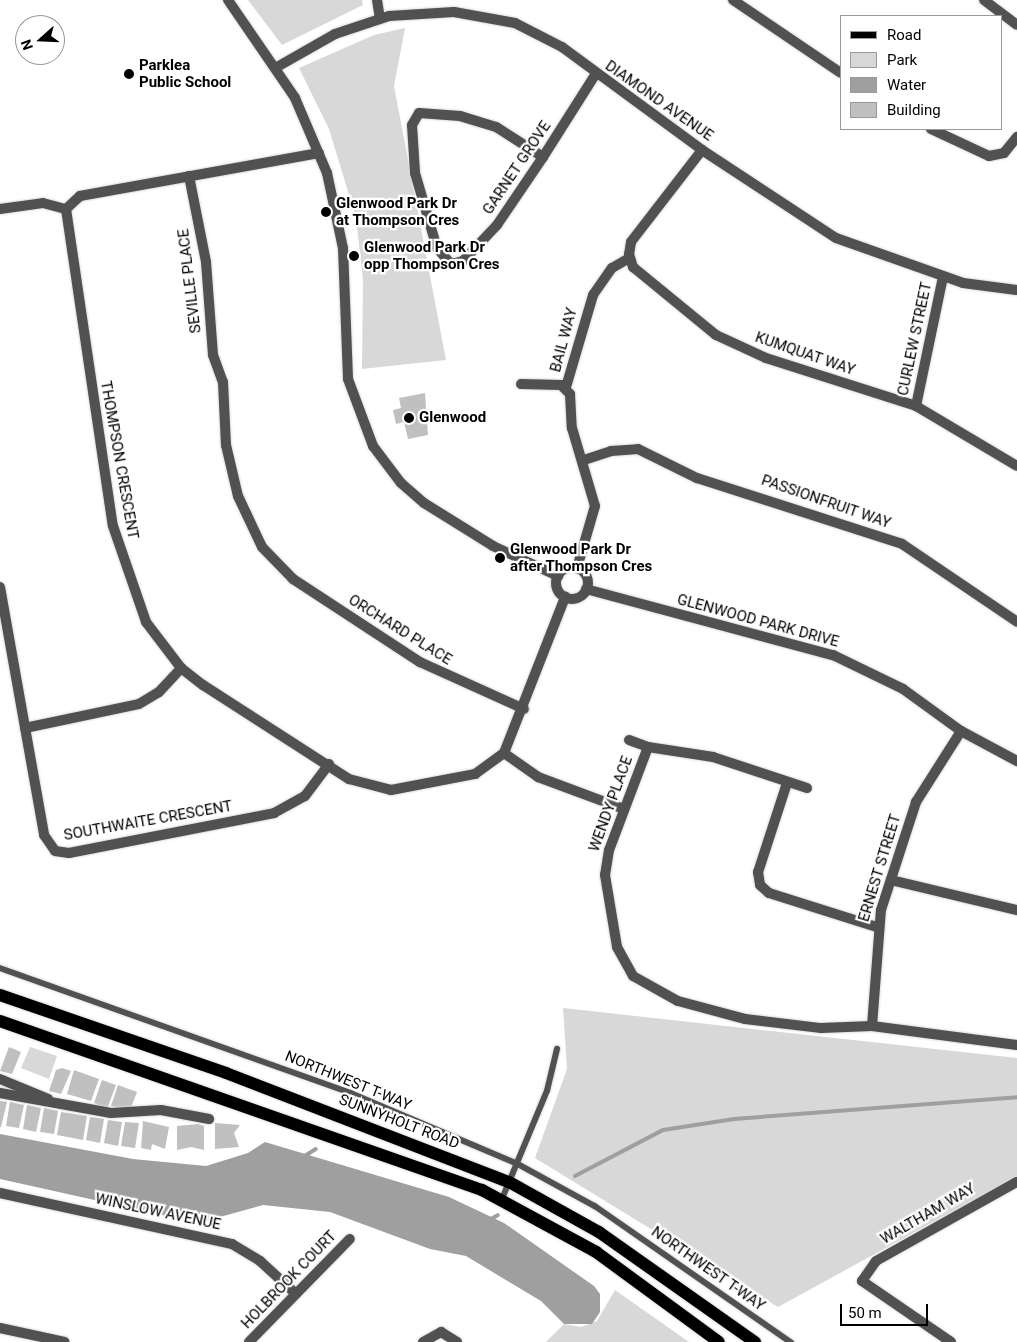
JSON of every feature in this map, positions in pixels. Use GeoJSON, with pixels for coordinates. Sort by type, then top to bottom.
{"type":"FeatureCollection","features":[{"type":"Feature","properties":{"kind":"main road","name":"SUNNYHOLT ROAD"},"geometry":{"type":"LineString","coordinates":[[0,995],[226,1073],[509,1182],[599,1232],[755,1342]]}},
{"type":"Feature","properties":{"kind":"main road"},"geometry":{"type":"LineString","coordinates":[[0,1021],[424,1167],[502,1199],[596,1252],[719,1342]]}},
{"type":"Feature","properties":{"kind":"street"},"geometry":{"type":"LineString","coordinates":[[228,0],[277,67],[320,153],[343,248],[348,379],[370,441],[393,473],[424,503],[493,546],[558,576]]}},
{"type":"Feature","properties":{"kind":"street"},"geometry":{"type":"LineString","coordinates":[[377,0],[380,18]]}},
{"type":"Feature","properties":{"kind":"street"},"geometry":{"type":"LineString","coordinates":[[732,0],[840,72]]}},
{"type":"Feature","properties":{"kind":"street"},"geometry":{"type":"LineString","coordinates":[[984,0],[1017,25]]}},
{"type":"Feature","properties":{"kind":"street","name":"DIAMOND AVENUE"},"geometry":{"type":"LineString","coordinates":[[277,67],[335,34],[380,18],[454,12],[515,23],[562,47],[595,75],[702,150],[836,238],[943,277],[1017,290]]}},
{"type":"Feature","properties":{"kind":"street","name":"GARNET GROVE"},"geometry":{"type":"LineString","coordinates":[[543,157],[496,127],[460,116],[420,113],[412,125],[415,173],[437,248],[451,264],[463,261],[483,243],[543,157],[595,75]]}},
{"type":"Feature","properties":{"kind":"street"},"geometry":{"type":"LineString","coordinates":[[933,130],[999,161],[1017,137]]}},
{"type":"Feature","properties":{"kind":"street"},"geometry":{"type":"LineString","coordinates":[[629,258],[631,242],[702,150]]}},
{"type":"Feature","properties":{"kind":"street"},"geometry":{"type":"LineString","coordinates":[[0,210],[44,203],[66,209],[80,196],[320,153]]}},
{"type":"Feature","properties":{"kind":"street","name":"SEVILLE PLACE"},"geometry":{"type":"LineString","coordinates":[[189,176],[206,262],[213,355],[223,382],[226,445],[234,481],[260,542],[272,556]]}},
{"type":"Feature","properties":{"kind":"street","name":"THOMPSON CRESCENT"},"geometry":{"type":"LineString","coordinates":[[66,209],[115,534],[146,622],[181,668],[357,784],[391,790],[475,774],[504,753],[524,709],[566,596]]}},
{"type":"Feature","properties":{"kind":"street","name":"KUMQUAT WAY"},"geometry":{"type":"LineString","coordinates":[[629,258],[633,267],[691,318],[766,358],[916,406],[1017,466]]}},
{"type":"Feature","properties":{"kind":"street","name":"BAIL WAY"},"geometry":{"type":"LineString","coordinates":[[566,387],[593,295],[616,264],[629,258]]}},
{"type":"Feature","properties":{"kind":"street","name":"CURLEW STREET"},"geometry":{"type":"LineString","coordinates":[[916,406],[943,277]]}},
{"type":"Feature","properties":{"kind":"street"},"geometry":{"type":"LineString","coordinates":[[521,384],[566,387],[595,506],[577,568]]}},
{"type":"Feature","properties":{"kind":"street","name":"PASSIONFRUIT WAY"},"geometry":{"type":"LineString","coordinates":[[584,460],[611,451],[638,450],[704,480],[893,541],[935,562],[1017,622]]}},
{"type":"Feature","properties":{"kind":"street","name":"ORCHARD PLACE"},"geometry":{"type":"LineString","coordinates":[[272,556],[293,579],[420,662],[524,709]]}},
{"type":"Feature","properties":{"kind":"street"},"geometry":{"type":"LineString","coordinates":[[577,568],[586,576],[586,589],[578,597],[566,596],[557,587],[558,576],[565,569],[577,568]]}},
{"type":"Feature","properties":{"kind":"street","name":"SOUTHWAITE CRESCENT"},"geometry":{"type":"LineString","coordinates":[[0,587],[44,835],[59,853],[279,811],[305,796],[329,764]]}},
{"type":"Feature","properties":{"kind":"street","name":"GLENWOOD PARK DRIVE"},"geometry":{"type":"LineString","coordinates":[[586,589],[833,655],[902,689],[961,731],[1017,761]]}},
{"type":"Feature","properties":{"kind":"street"},"geometry":{"type":"LineString","coordinates":[[25,728],[139,704],[156,694],[181,668]]}},
{"type":"Feature","properties":{"kind":"street","name":"ERNEST STREET"},"geometry":{"type":"LineString","coordinates":[[872,1026],[877,927],[891,880],[916,802],[961,731]]}},
{"type":"Feature","properties":{"kind":"street","name":"WENDY PLACE"},"geometry":{"type":"LineString","coordinates":[[629,740],[648,747],[624,809],[605,875],[617,947],[633,976],[678,1001],[745,1019],[821,1028],[872,1026]]}},
{"type":"Feature","properties":{"kind":"street"},"geometry":{"type":"LineString","coordinates":[[648,747],[713,757],[806,788]]}},
{"type":"Feature","properties":{"kind":"street"},"geometry":{"type":"LineString","coordinates":[[504,753],[538,777],[624,809]]}},
{"type":"Feature","properties":{"kind":"street"},"geometry":{"type":"LineString","coordinates":[[787,783],[758,872],[760,885],[769,893],[877,927]]}},
{"type":"Feature","properties":{"kind":"street"},"geometry":{"type":"LineString","coordinates":[[891,880],[1017,910]]}},
{"type":"Feature","properties":{"kind":"street"},"geometry":{"type":"LineString","coordinates":[[872,1026],[1017,1045]]}},
{"type":"Feature","properties":{"kind":"street"},"geometry":{"type":"LineString","coordinates":[[0,1079],[48,1099]]}},
{"type":"Feature","properties":{"kind":"street"},"geometry":{"type":"LineString","coordinates":[[0,1093],[48,1099],[111,1113],[161,1110],[209,1120]]}},
{"type":"Feature","properties":{"kind":"street","name":"WALTHAM WAY"},"geometry":{"type":"LineString","coordinates":[[951,1342],[862,1281],[876,1261],[1017,1182]]}},
{"type":"Feature","properties":{"kind":"street","name":"WINSLOW AVENUE"},"geometry":{"type":"LineString","coordinates":[[0,1193],[232,1244],[260,1261],[295,1292]]}},
{"type":"Feature","properties":{"kind":"street","name":"HOLBROOK COURT"},"geometry":{"type":"LineString","coordinates":[[249,1342],[295,1292],[350,1239]]}},
{"type":"Feature","properties":{"kind":"street"},"geometry":{"type":"LineString","coordinates":[[423,1342],[441,1327],[456,1342]]}},
{"type":"Feature","properties":{"kind":"street"},"geometry":{"type":"LineString","coordinates":[[0,1328],[65,1342]]}},
{"type":"Feature","properties":{"kind":"lane","name":"NORTHWEST T-WAY"},"geometry":{"type":"LineString","coordinates":[[0,968],[351,1093],[516,1163],[595,1206],[791,1342]]}},
{"type":"Feature","properties":{"kind":"lane"},"geometry":{"type":"LineString","coordinates":[[502,1199],[547,1091],[557,1049]]}},
{"type":"Feature","properties":{"kind":"green space"},"geometry":{"type":"Polygon","coordinates":[[[248,0],[362,0],[363,5],[282,45],[248,0]]]}},
{"type":"Feature","properties":{"kind":"green space"},"geometry":{"type":"Polygon","coordinates":[[[405,28],[394,86],[446,360],[362,369],[363,280],[356,218],[329,129],[299,68],[374,35],[405,28]]]}},
{"type":"Feature","properties":{"kind":"green space"},"geometry":{"type":"Polygon","coordinates":[[[563,1008],[1017,1058],[1017,1176],[778,1307],[535,1158],[567,1069],[563,1008]]]}},
{"type":"Feature","properties":{"kind":"green space"},"geometry":{"type":"Polygon","coordinates":[[[30,1047],[57,1056],[49,1079],[21,1068],[30,1047]]]}},
{"type":"Feature","properties":{"kind":"green space"},"geometry":{"type":"Polygon","coordinates":[[[615,1290],[689,1342],[546,1342],[564,1324],[581,1327],[597,1321],[615,1290]]]}},
{"type":"Feature","properties":{"kind":"water"},"geometry":{"type":"Polygon","coordinates":[[[0,1134],[133,1159],[206,1166],[248,1153],[265,1142],[449,1197],[504,1223],[594,1286],[600,1294],[600,1312],[592,1324],[564,1324],[541,1301],[466,1256],[430,1249],[330,1212],[263,1205],[198,1223],[0,1179],[0,1134]]]}},
{"type":"Feature","properties":{"kind":"building","name":"Glenwood"},"geometry":{"type":"Polygon","coordinates":[[[425,393],[428,435],[408,439],[404,422],[396,424],[393,410],[401,408],[399,398],[425,393]]]}},
{"type":"Feature","properties":{"kind":"building"},"geometry":{"type":"Polygon","coordinates":[[[9,1047],[21,1052],[12,1074],[0,1071],[9,1047]]]}},
{"type":"Feature","properties":{"kind":"building"},"geometry":{"type":"Polygon","coordinates":[[[62,1068],[71,1071],[61,1094],[49,1091],[56,1070],[62,1068]]]}},
{"type":"Feature","properties":{"kind":"building"},"geometry":{"type":"Polygon","coordinates":[[[74,1070],[99,1079],[91,1101],[67,1094],[74,1070]]]}},
{"type":"Feature","properties":{"kind":"building"},"geometry":{"type":"Polygon","coordinates":[[[102,1080],[116,1085],[107,1109],[94,1103],[102,1080]]]}},
{"type":"Feature","properties":{"kind":"building"},"geometry":{"type":"Polygon","coordinates":[[[118,1085],[137,1092],[130,1110],[111,1106],[118,1085]]]}},
{"type":"Feature","properties":{"kind":"building"},"geometry":{"type":"Polygon","coordinates":[[[0,1101],[7,1102],[1,1127],[0,1127],[0,1101]]]}},
{"type":"Feature","properties":{"kind":"building"},"geometry":{"type":"Polygon","coordinates":[[[10,1102],[24,1105],[19,1128],[6,1126],[10,1102]]]}},
{"type":"Feature","properties":{"kind":"building"},"geometry":{"type":"Polygon","coordinates":[[[27,1105],[41,1108],[36,1132],[23,1129],[27,1105]]]}},
{"type":"Feature","properties":{"kind":"building"},"geometry":{"type":"Polygon","coordinates":[[[44,1108],[58,1111],[54,1134],[40,1132],[44,1108]]]}},
{"type":"Feature","properties":{"kind":"building"},"geometry":{"type":"Polygon","coordinates":[[[61,1112],[87,1116],[83,1140],[57,1135],[61,1112]]]}},
{"type":"Feature","properties":{"kind":"building"},"geometry":{"type":"Polygon","coordinates":[[[90,1117],[104,1119],[100,1143],[86,1140],[90,1117]]]}},
{"type":"Feature","properties":{"kind":"building"},"geometry":{"type":"Polygon","coordinates":[[[108,1120],[122,1122],[118,1146],[104,1143],[108,1120]]]}},
{"type":"Feature","properties":{"kind":"building"},"geometry":{"type":"Polygon","coordinates":[[[143,1121],[169,1127],[165,1149],[152,1144],[151,1150],[141,1148],[143,1121]]]}},
{"type":"Feature","properties":{"kind":"building"},"geometry":{"type":"Polygon","coordinates":[[[125,1122],[139,1123],[135,1148],[121,1146],[125,1122]]]}},
{"type":"Feature","properties":{"kind":"building"},"geometry":{"type":"Polygon","coordinates":[[[215,1123],[240,1125],[234,1133],[239,1147],[215,1149],[215,1123]]]}},
{"type":"Feature","properties":{"kind":"building"},"geometry":{"type":"Polygon","coordinates":[[[198,1124],[204,1126],[204,1150],[191,1147],[177,1150],[177,1126],[198,1124]]]}},
{"type":"Feature","properties":{"kind":"waterway"},"geometry":{"type":"LineString","coordinates":[[575,1176],[663,1130],[734,1119],[1017,1097]]}},
{"type":"Feature","properties":{"kind":"waterway"},"geometry":{"type":"LineString","coordinates":[[303,1157],[316,1149]]}},
{"type":"Feature","properties":{"kind":"waterway"},"geometry":{"type":"LineString","coordinates":[[489,1220],[498,1215]]}},
{"type":"Feature","properties":{"kind":"place","name":"Parklea Public School"},"geometry":{"type":"Point","coordinates":[129,74]}},
{"type":"Feature","properties":{"kind":"place","name":"Glenwood Park Dr at Thompson Cres"},"geometry":{"type":"Point","coordinates":[326,212]}},
{"type":"Feature","properties":{"kind":"place","name":"Glenwood Park Dr opp Thompson Cres"},"geometry":{"type":"Point","coordinates":[354,256]}},
{"type":"Feature","properties":{"kind":"place","name":"Glenwood"},"geometry":{"type":"Point","coordinates":[409,418]}},
{"type":"Feature","properties":{"kind":"place","name":"Glenwood Park Dr after Thompson Cres"},"geometry":{"type":"Point","coordinates":[500,558]}}]}
